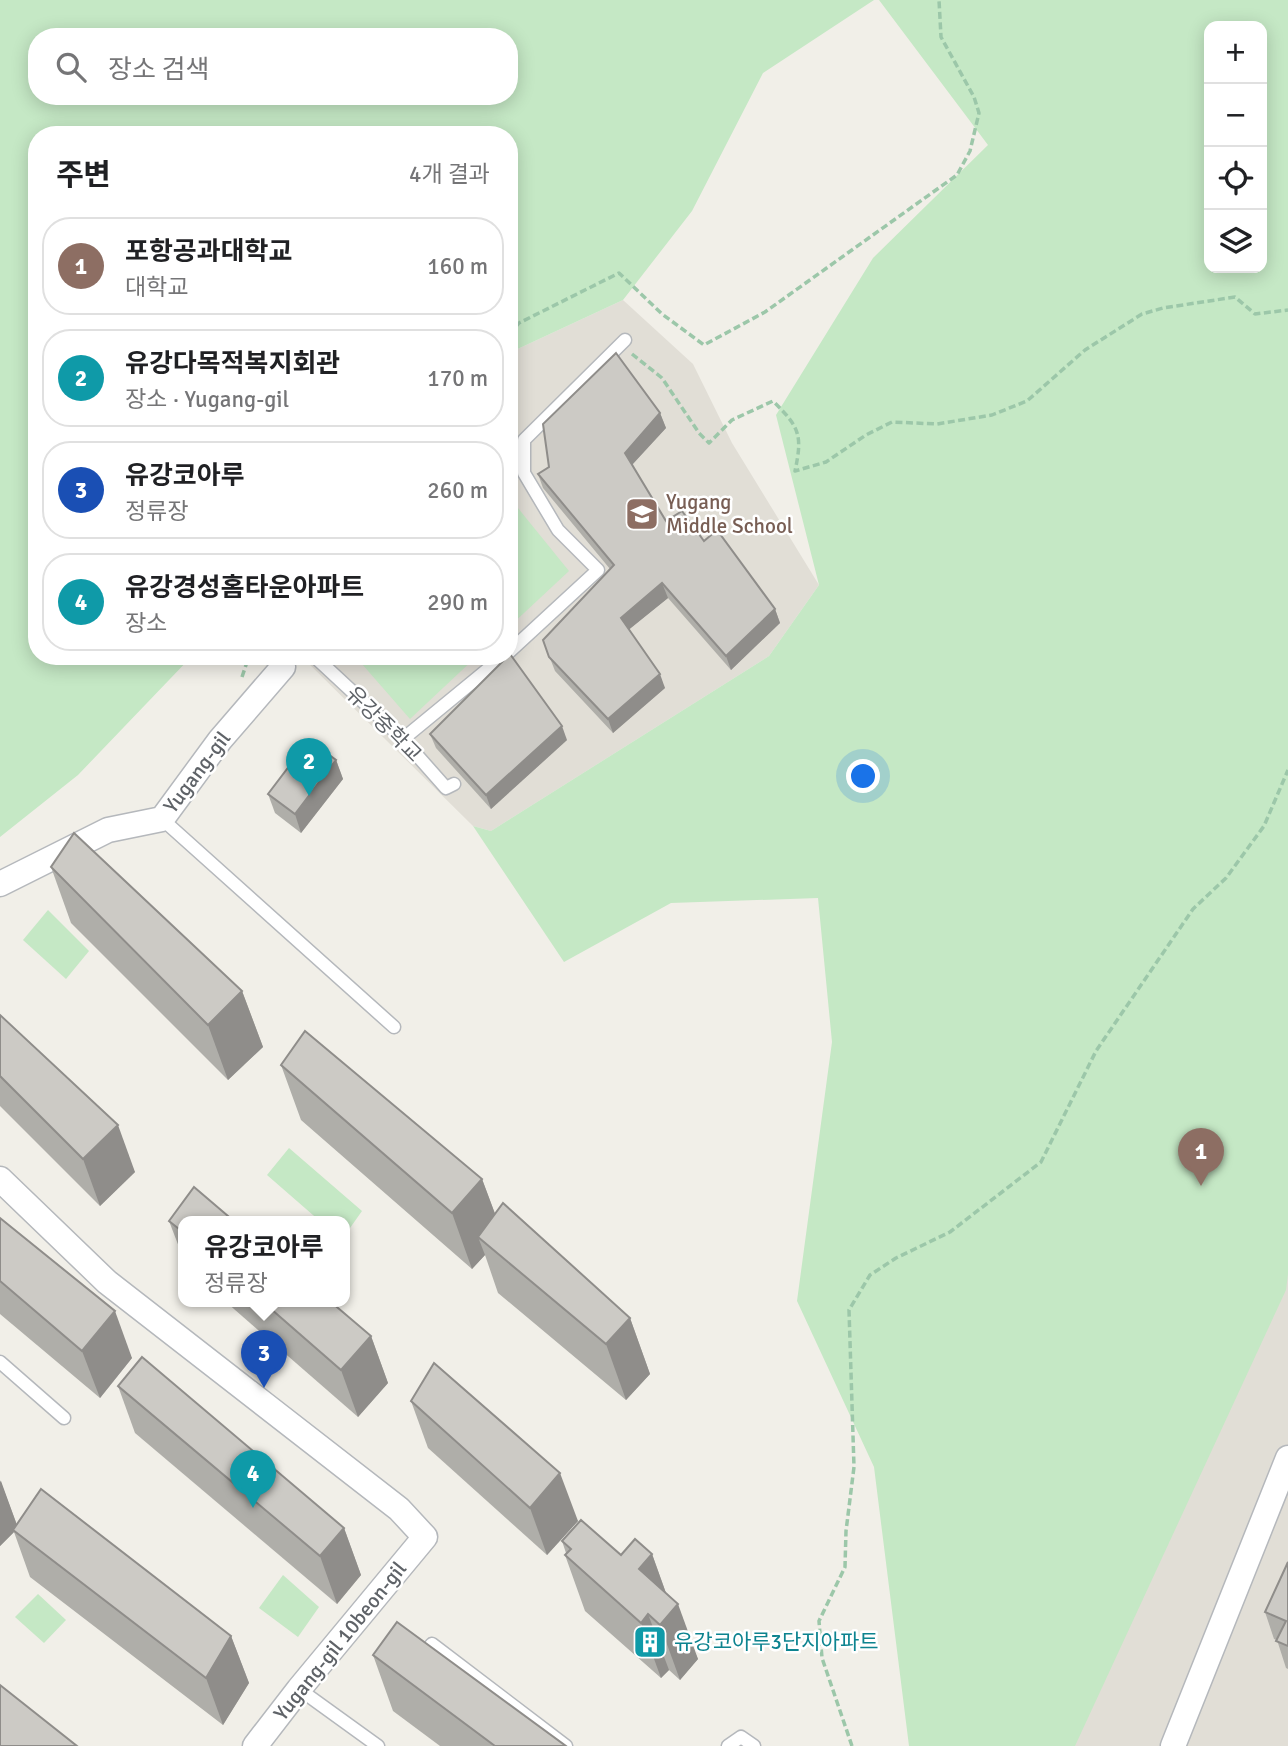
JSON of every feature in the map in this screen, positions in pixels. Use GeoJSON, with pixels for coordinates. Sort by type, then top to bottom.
{"type":"FeatureCollection","features":[{"type":"Feature","properties":{"kind":"street","name":"Yugang-gil"},"geometry":{"type":"LineString","coordinates":[[0,884],[108,830],[162,819],[220,740],[285,665]]}},
{"type":"Feature","properties":{"kind":"street","name":"Yugang-gil 10beon-gil"},"geometry":{"type":"LineString","coordinates":[[0,1179],[107,1282],[399,1509],[425,1537],[255,1746]]}},
{"type":"Feature","properties":{"kind":"street"},"geometry":{"type":"LineString","coordinates":[[1173,1746],[1288,1458]]}},
{"type":"Feature","properties":{"kind":"lane"},"geometry":{"type":"LineString","coordinates":[[518,644],[597,570],[558,530],[524,473],[524,440],[623,342]]}},
{"type":"Feature","properties":{"kind":"lane","name":"유강중학교"},"geometry":{"type":"LineString","coordinates":[[324,665],[403,739],[446,788],[454,784]]}},
{"type":"Feature","properties":{"kind":"lane"},"geometry":{"type":"LineString","coordinates":[[403,739],[493,665]]}},
{"type":"Feature","properties":{"kind":"lane"},"geometry":{"type":"LineString","coordinates":[[162,819],[394,1027]]}},
{"type":"Feature","properties":{"kind":"lane"},"geometry":{"type":"LineString","coordinates":[[0,1362],[64,1418]]}},
{"type":"Feature","properties":{"kind":"lane"},"geometry":{"type":"LineString","coordinates":[[414,1665],[432,1644],[566,1746]]}},
{"type":"Feature","properties":{"kind":"lane"},"geometry":{"type":"LineString","coordinates":[[299,1689],[379,1746]]}},
{"type":"Feature","properties":{"kind":"lane"},"geometry":{"type":"LineString","coordinates":[[728,1746],[741,1737],[754,1746]]}},
{"type":"Feature","properties":{"kind":"path"},"geometry":{"type":"LineString","coordinates":[[518,324],[619,274],[662,314],[704,345],[765,312],[957,175],[970,151],[979,113],[974,97],[941,37],[939,0]]}},
{"type":"Feature","properties":{"kind":"path"},"geometry":{"type":"LineString","coordinates":[[623,342],[662,378],[699,433],[709,443],[732,420],[773,401],[795,422],[800,449],[795,471],[826,462],[866,435],[892,422],[936,424],[992,415],[1027,401],[1085,350],[1142,314],[1163,308],[1235,297],[1255,314],[1288,310]]}},
{"type":"Feature","properties":{"kind":"path"},"geometry":{"type":"LineString","coordinates":[[852,1746],[822,1658],[819,1621],[845,1567],[846,1531],[854,1466],[849,1310],[870,1275],[896,1258],[950,1232],[1041,1162],[1096,1051],[1193,909],[1226,878],[1264,826],[1288,771]]}},
{"type":"Feature","properties":{"kind":"shaded area","name":"Yugang Middle School"},"geometry":{"type":"Polygon","coordinates":[[[623,300],[693,364],[732,443],[819,585],[769,656],[491,831],[473,826],[310,665],[518,665],[518,349],[623,300]]]}},
{"type":"Feature","properties":{"kind":"shaded area"},"geometry":{"type":"Polygon","coordinates":[[[1288,566],[1288,1746],[1004,1746],[1288,566]]]}},
{"type":"Feature","properties":{"kind":"green space"},"geometry":{"type":"Polygon","coordinates":[[[0,0],[874,0],[763,73],[692,211],[623,300],[518,349],[518,126],[28,126],[28,665],[183,665],[78,775],[0,837],[0,0]]]}},
{"type":"Feature","properties":{"kind":"green space"},"geometry":{"type":"Polygon","coordinates":[[[879,0],[1288,0],[1288,1274],[1286,1290],[1075,1746],[909,1746],[874,1467],[797,1301],[832,1042],[818,898],[671,903],[564,962],[473,826],[491,831],[769,656],[819,585],[776,415],[873,258],[988,145],[879,0]]]}},
{"type":"Feature","properties":{"kind":"green space"},"geometry":{"type":"Polygon","coordinates":[[[518,508],[569,571],[518,619],[518,508]]]}},
{"type":"Feature","properties":{"kind":"green space"},"geometry":{"type":"Polygon","coordinates":[[[363,665],[467,665],[410,719],[363,665]]]}},
{"type":"Feature","properties":{"kind":"green space"},"geometry":{"type":"Polygon","coordinates":[[[48,910],[89,951],[66,979],[23,940],[48,910]]]}},
{"type":"Feature","properties":{"kind":"green space"},"geometry":{"type":"Polygon","coordinates":[[[289,1148],[362,1211],[350,1228],[350,1216],[314,1216],[267,1175],[289,1148]]]}},
{"type":"Feature","properties":{"kind":"green space"},"geometry":{"type":"Polygon","coordinates":[[[283,1575],[319,1607],[298,1637],[259,1608],[283,1575]]]}},
{"type":"Feature","properties":{"kind":"green space"},"geometry":{"type":"Polygon","coordinates":[[[38,1594],[66,1620],[44,1643],[15,1617],[38,1594]]]}},
{"type":"Feature","properties":{"kind":"building"},"geometry":{"type":"Polygon","coordinates":[[[616,353],[660,413],[625,453],[666,521],[682,511],[704,541],[717,530],[775,609],[726,656],[662,583],[621,618],[660,674],[608,719],[549,657],[543,640],[614,565],[538,474],[549,467],[543,424],[616,353]]]}},
{"type":"Feature","properties":{"kind":"building"},"geometry":{"type":"Polygon","coordinates":[[[499,665],[518,665],[562,726],[486,795],[430,734],[499,665]]]}},
{"type":"Feature","properties":{"kind":"building"},"geometry":{"type":"Polygon","coordinates":[[[309,740],[336,760],[295,814],[268,794],[309,740]]]}},
{"type":"Feature","properties":{"kind":"building"},"geometry":{"type":"Polygon","coordinates":[[[74,833],[242,991],[208,1025],[51,867],[74,833]]]}},
{"type":"Feature","properties":{"kind":"building"},"geometry":{"type":"Polygon","coordinates":[[[0,1015],[118,1125],[83,1159],[0,1076],[0,1015]]]}},
{"type":"Feature","properties":{"kind":"building"},"geometry":{"type":"Polygon","coordinates":[[[305,1031],[482,1179],[452,1213],[281,1065],[305,1031]]]}},
{"type":"Feature","properties":{"kind":"building"},"geometry":{"type":"Polygon","coordinates":[[[194,1187],[228,1216],[178,1216],[178,1228],[169,1221],[194,1187]]]}},
{"type":"Feature","properties":{"kind":"building"},"geometry":{"type":"Polygon","coordinates":[[[503,1203],[630,1318],[606,1344],[478,1237],[503,1203]]]}},
{"type":"Feature","properties":{"kind":"building"},"geometry":{"type":"Polygon","coordinates":[[[0,1218],[115,1311],[82,1351],[0,1281],[0,1218]]]}},
{"type":"Feature","properties":{"kind":"building"},"geometry":{"type":"Polygon","coordinates":[[[269,1307],[337,1307],[371,1336],[341,1370],[269,1307]]]}},
{"type":"Feature","properties":{"kind":"building"},"geometry":{"type":"Polygon","coordinates":[[[142,1357],[344,1528],[320,1556],[118,1386],[142,1357]]]}},
{"type":"Feature","properties":{"kind":"building"},"geometry":{"type":"Polygon","coordinates":[[[434,1363],[560,1473],[530,1508],[411,1401],[434,1363]]]}},
{"type":"Feature","properties":{"kind":"building"},"geometry":{"type":"Polygon","coordinates":[[[41,1489],[231,1636],[206,1678],[13,1530],[41,1489]]]}},
{"type":"Feature","properties":{"kind":"building"},"geometry":{"type":"Polygon","coordinates":[[[581,1520],[621,1555],[635,1539],[652,1554],[639,1569],[678,1604],[660,1625],[648,1614],[641,1623],[565,1555],[571,1549],[562,1541],[581,1520]]]}},
{"type":"Feature","properties":{"kind":"building"},"geometry":{"type":"Polygon","coordinates":[[[1288,1562],[1288,1646],[1276,1641],[1286,1621],[1265,1612],[1288,1562]]]}},
{"type":"Feature","properties":{"kind":"building"},"geometry":{"type":"Polygon","coordinates":[[[397,1622],[566,1746],[495,1746],[373,1655],[397,1622]]]}},
{"type":"Feature","properties":{"kind":"building"},"geometry":{"type":"Polygon","coordinates":[[[0,1685],[77,1746],[0,1746],[0,1685]]]}},
{"type":"Feature","properties":{"kind":"place","name":"Yugang Middle School"},"geometry":{"type":"Point","coordinates":[642,514]}},
{"type":"Feature","properties":{"kind":"place","name":"유강다목적복지회관"},"geometry":{"type":"Point","coordinates":[309,796]}},
{"type":"Feature","properties":{"kind":"place","name":"포항공과대학교"},"geometry":{"type":"Point","coordinates":[1201,1186]}},
{"type":"Feature","properties":{"kind":"place","name":"유강코아루"},"geometry":{"type":"Point","coordinates":[264,1388]}},
{"type":"Feature","properties":{"kind":"place","name":"유강경성홈타운아파트"},"geometry":{"type":"Point","coordinates":[253,1508]}},
{"type":"Feature","properties":{"kind":"place","name":"유강코아루3단지아파트"},"geometry":{"type":"Point","coordinates":[650,1642]}}]}
